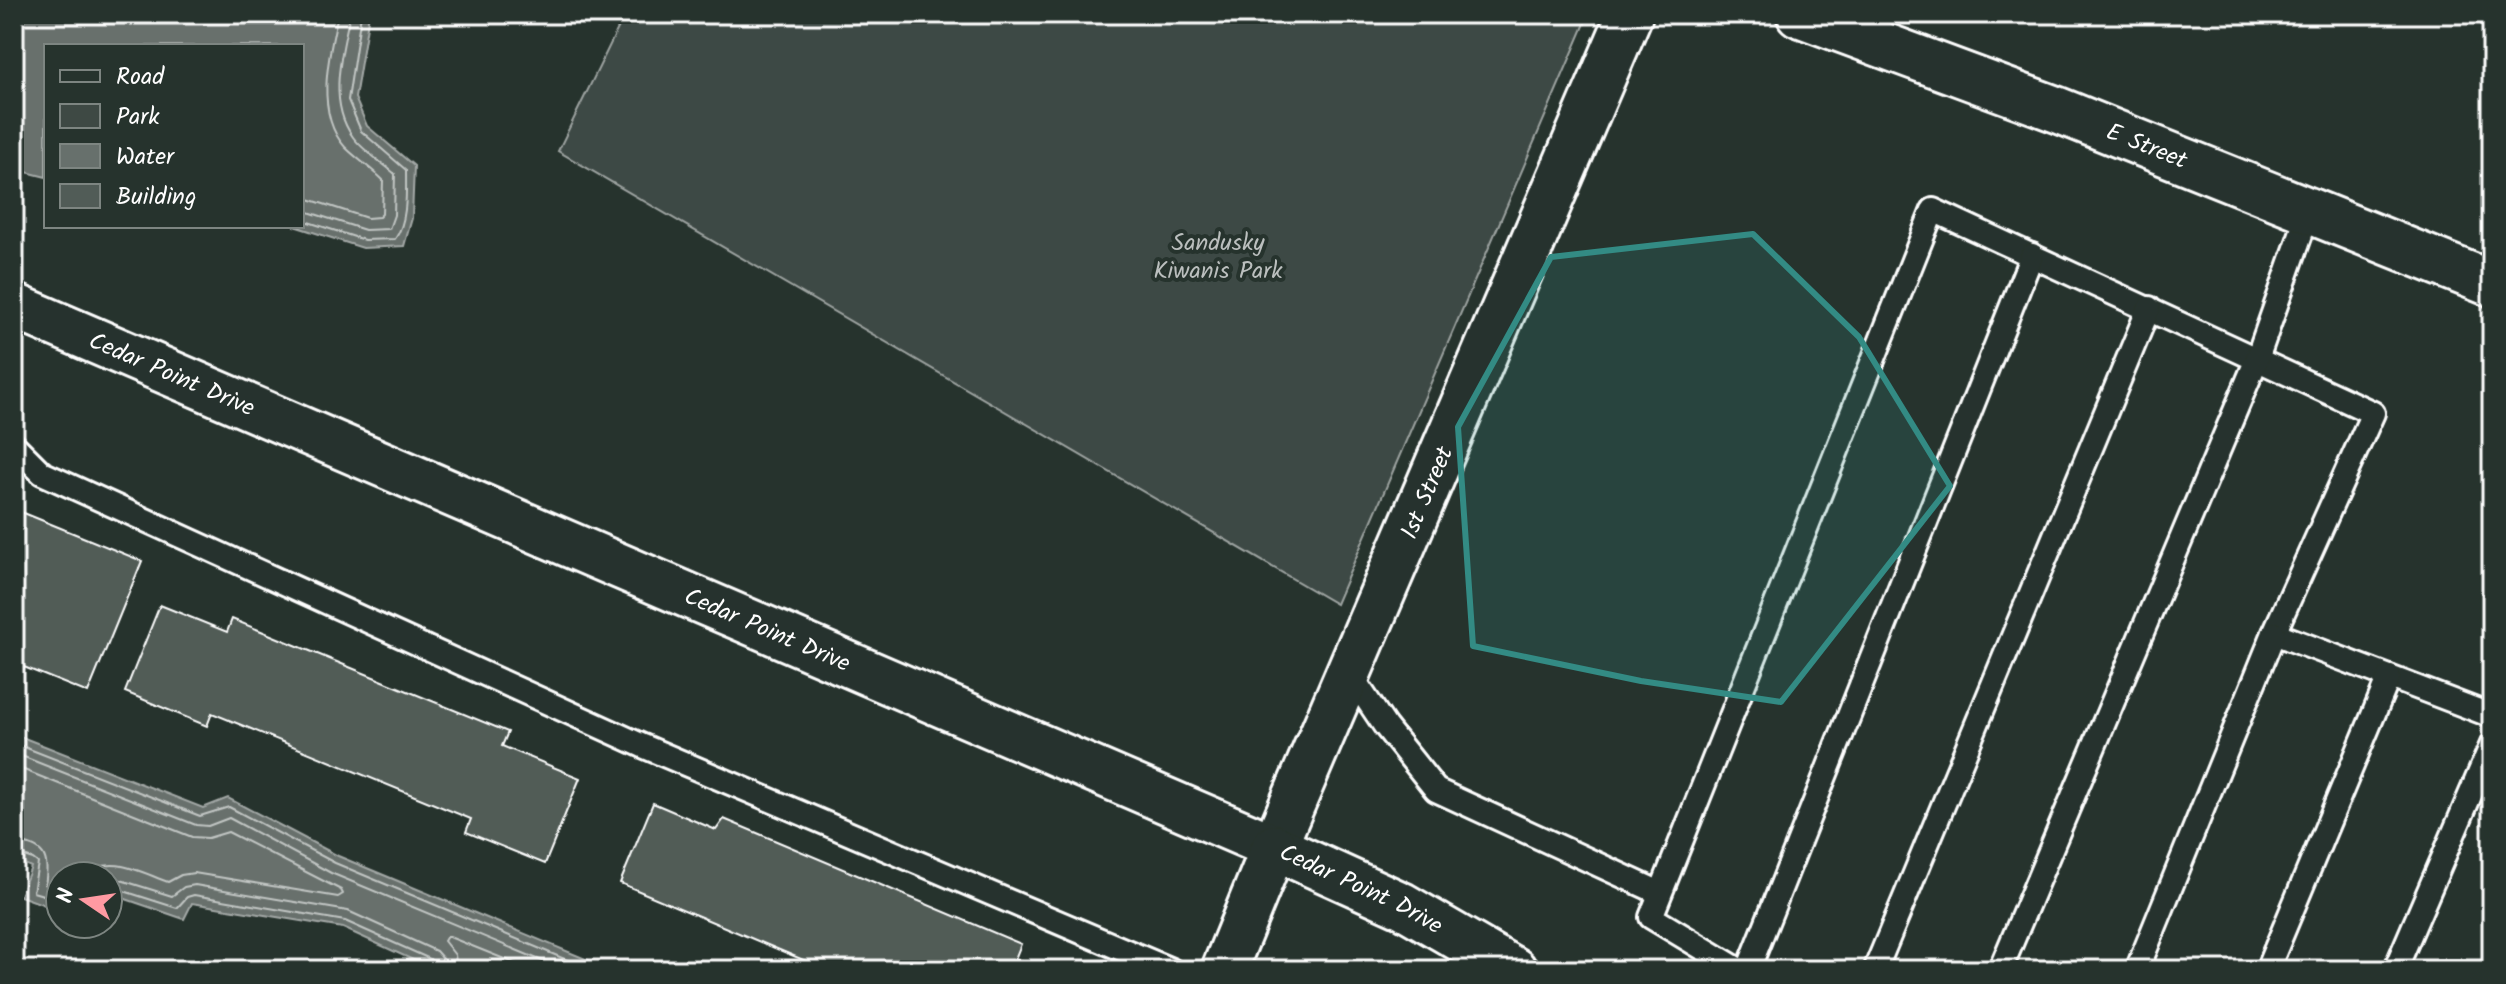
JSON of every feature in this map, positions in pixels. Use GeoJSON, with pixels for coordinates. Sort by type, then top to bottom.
{"type":"FeatureCollection","features":[{"type":"Feature","properties":{"kind":"main road","name":"1st Street"},"geometry":{"type":"LineString","coordinates":[[1224,970],[1630,14]]}},
{"type":"Feature","properties":{"kind":"main road","name":"E Street"},"geometry":{"type":"LineString","coordinates":[[1799,14],[2058,110],[2492,284]]}},
{"type":"Feature","properties":{"kind":"main road","name":"Cedar Point Drive"},"geometry":{"type":"LineString","coordinates":[[14,306],[1274,847],[1402,905],[1514,970]]}},
{"type":"Feature","properties":{"kind":"lane"},"geometry":{"type":"LineString","coordinates":[[1739,970],[1651,917],[1933,210],[2373,413],[2274,633],[2137,970]]}},
{"type":"Feature","properties":{"kind":"lane"},"geometry":{"type":"LineString","coordinates":[[2000,970],[2257,359],[2309,211]]}},
{"type":"Feature","properties":{"kind":"lane"},"geometry":{"type":"LineString","coordinates":[[1748,970],[2032,255]]}},
{"type":"Feature","properties":{"kind":"lane"},"geometry":{"type":"LineString","coordinates":[[1875,970],[2149,308]]}},
{"type":"Feature","properties":{"kind":"lane"},"geometry":{"type":"LineString","coordinates":[[14,445],[42,473],[643,746],[1171,970]]}},
{"type":"Feature","properties":{"kind":"lane"},"geometry":{"type":"LineString","coordinates":[[2274,633],[2492,716]]}},
{"type":"Feature","properties":{"kind":"lane"},"geometry":{"type":"LineString","coordinates":[[1350,674],[1385,726],[1436,790],[1660,893]]}},
{"type":"Feature","properties":{"kind":"lane"},"geometry":{"type":"LineString","coordinates":[[2267,970],[2389,677]]}},
{"type":"Feature","properties":{"kind":"lane"},"geometry":{"type":"LineString","coordinates":[[2395,970],[2492,744]]}},
{"type":"Feature","properties":{"kind":"highlighted area"},"geometry":{"type":"Polygon","coordinates":[[[1753,234],[1859,337],[1950,486],[1781,702],[1641,681],[1473,646],[1458,427],[1551,257],[1753,234]]]}},
{"type":"Feature","properties":{"kind":"green space","name":"Sandusky Kiwanis Park"},"geometry":{"type":"Polygon","coordinates":[[[625,14],[1589,14],[1336,604],[558,151],[625,14]]]}},
{"type":"Feature","properties":{"kind":"water"},"geometry":{"type":"Polygon","coordinates":[[[14,14],[369,14],[355,98],[367,126],[414,166],[412,218],[404,246],[363,248],[300,228],[304,228],[304,44],[44,44],[44,176],[14,169],[14,14]]]}},
{"type":"Feature","properties":{"kind":"water"},"geometry":{"type":"Polygon","coordinates":[[[14,734],[203,808],[228,798],[338,856],[612,970],[435,970],[343,928],[192,903],[184,919],[124,898],[124,860],[44,860],[44,905],[20,896],[31,867],[14,859],[14,734]]]}},
{"type":"Feature","properties":{"kind":"building"},"geometry":{"type":"Polygon","coordinates":[[[14,509],[142,561],[88,693],[14,663],[14,509]]]}},
{"type":"Feature","properties":{"kind":"building"},"geometry":{"type":"Polygon","coordinates":[[[160,605],[227,632],[232,619],[508,732],[502,746],[580,778],[545,864],[466,832],[471,819],[212,713],[207,726],[125,692],[160,605]]]}},
{"type":"Feature","properties":{"kind":"building"},"geometry":{"type":"Polygon","coordinates":[[[653,803],[716,830],[724,819],[1021,944],[1015,959],[1040,970],[827,970],[620,883],[653,803]]]}}]}
